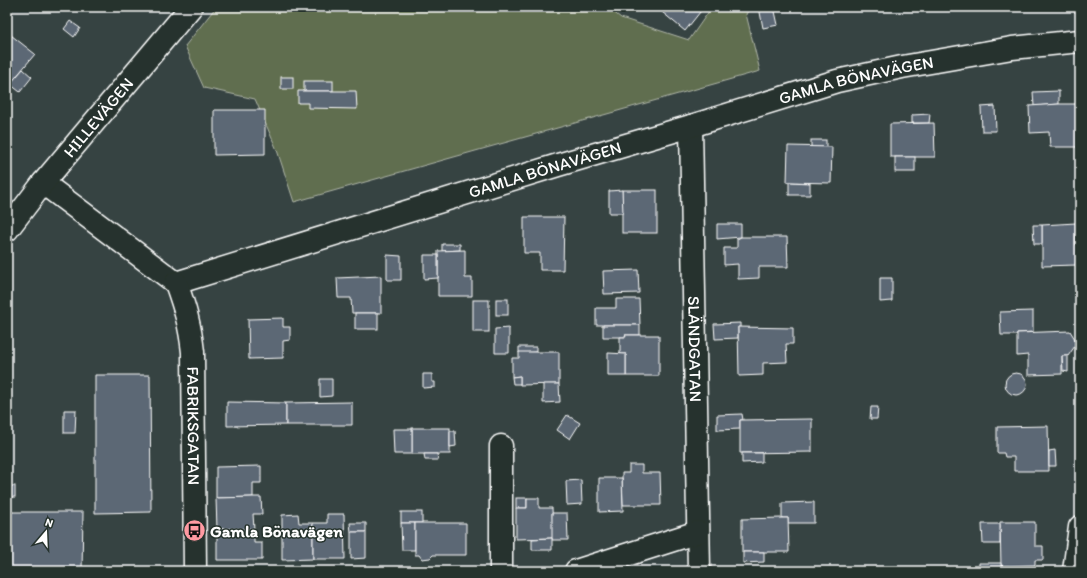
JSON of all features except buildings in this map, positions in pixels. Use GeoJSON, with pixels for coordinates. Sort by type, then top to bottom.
{"type":"FeatureCollection","features":[{"type":"Feature","properties":{"kind":"street","name":"HILLEVÄGEN"},"geometry":{"type":"LineString","coordinates":[[7,230],[43,183],[191,7]]}},
{"type":"Feature","properties":{"kind":"street","name":"GAMLA BÖNAVÄGEN"},"geometry":{"type":"LineString","coordinates":[[176,284],[558,165],[836,81],[902,67],[1012,48],[1080,41]]}},
{"type":"Feature","properties":{"kind":"street","name":"SLÄNDGATAN"},"geometry":{"type":"LineString","coordinates":[[691,126],[699,571]]}},
{"type":"Feature","properties":{"kind":"street"},"geometry":{"type":"LineString","coordinates":[[43,183],[176,284]]}},
{"type":"Feature","properties":{"kind":"street","name":"FABRIKSGATAN"},"geometry":{"type":"LineString","coordinates":[[176,284],[190,328],[193,352],[195,571]]}},
{"type":"Feature","properties":{"kind":"street"},"geometry":{"type":"LineString","coordinates":[[501,446],[501,571]]}},
{"type":"Feature","properties":{"kind":"street"},"geometry":{"type":"LineString","coordinates":[[1074,571],[1080,527]]}},
{"type":"Feature","properties":{"kind":"street"},"geometry":{"type":"LineString","coordinates":[[576,571],[698,532]]}},
{"type":"Feature","properties":{"kind":"green space"},"geometry":{"type":"Polygon","coordinates":[[[216,7],[607,7],[621,18],[689,40],[712,7],[751,7],[746,14],[760,71],[294,202],[277,150],[255,99],[204,88],[185,46],[216,7]]]}},
{"type":"Feature","properties":{"kind":"place","name":"Gamla Bönavägen"},"geometry":{"type":"Point","coordinates":[195,531]}}]}
